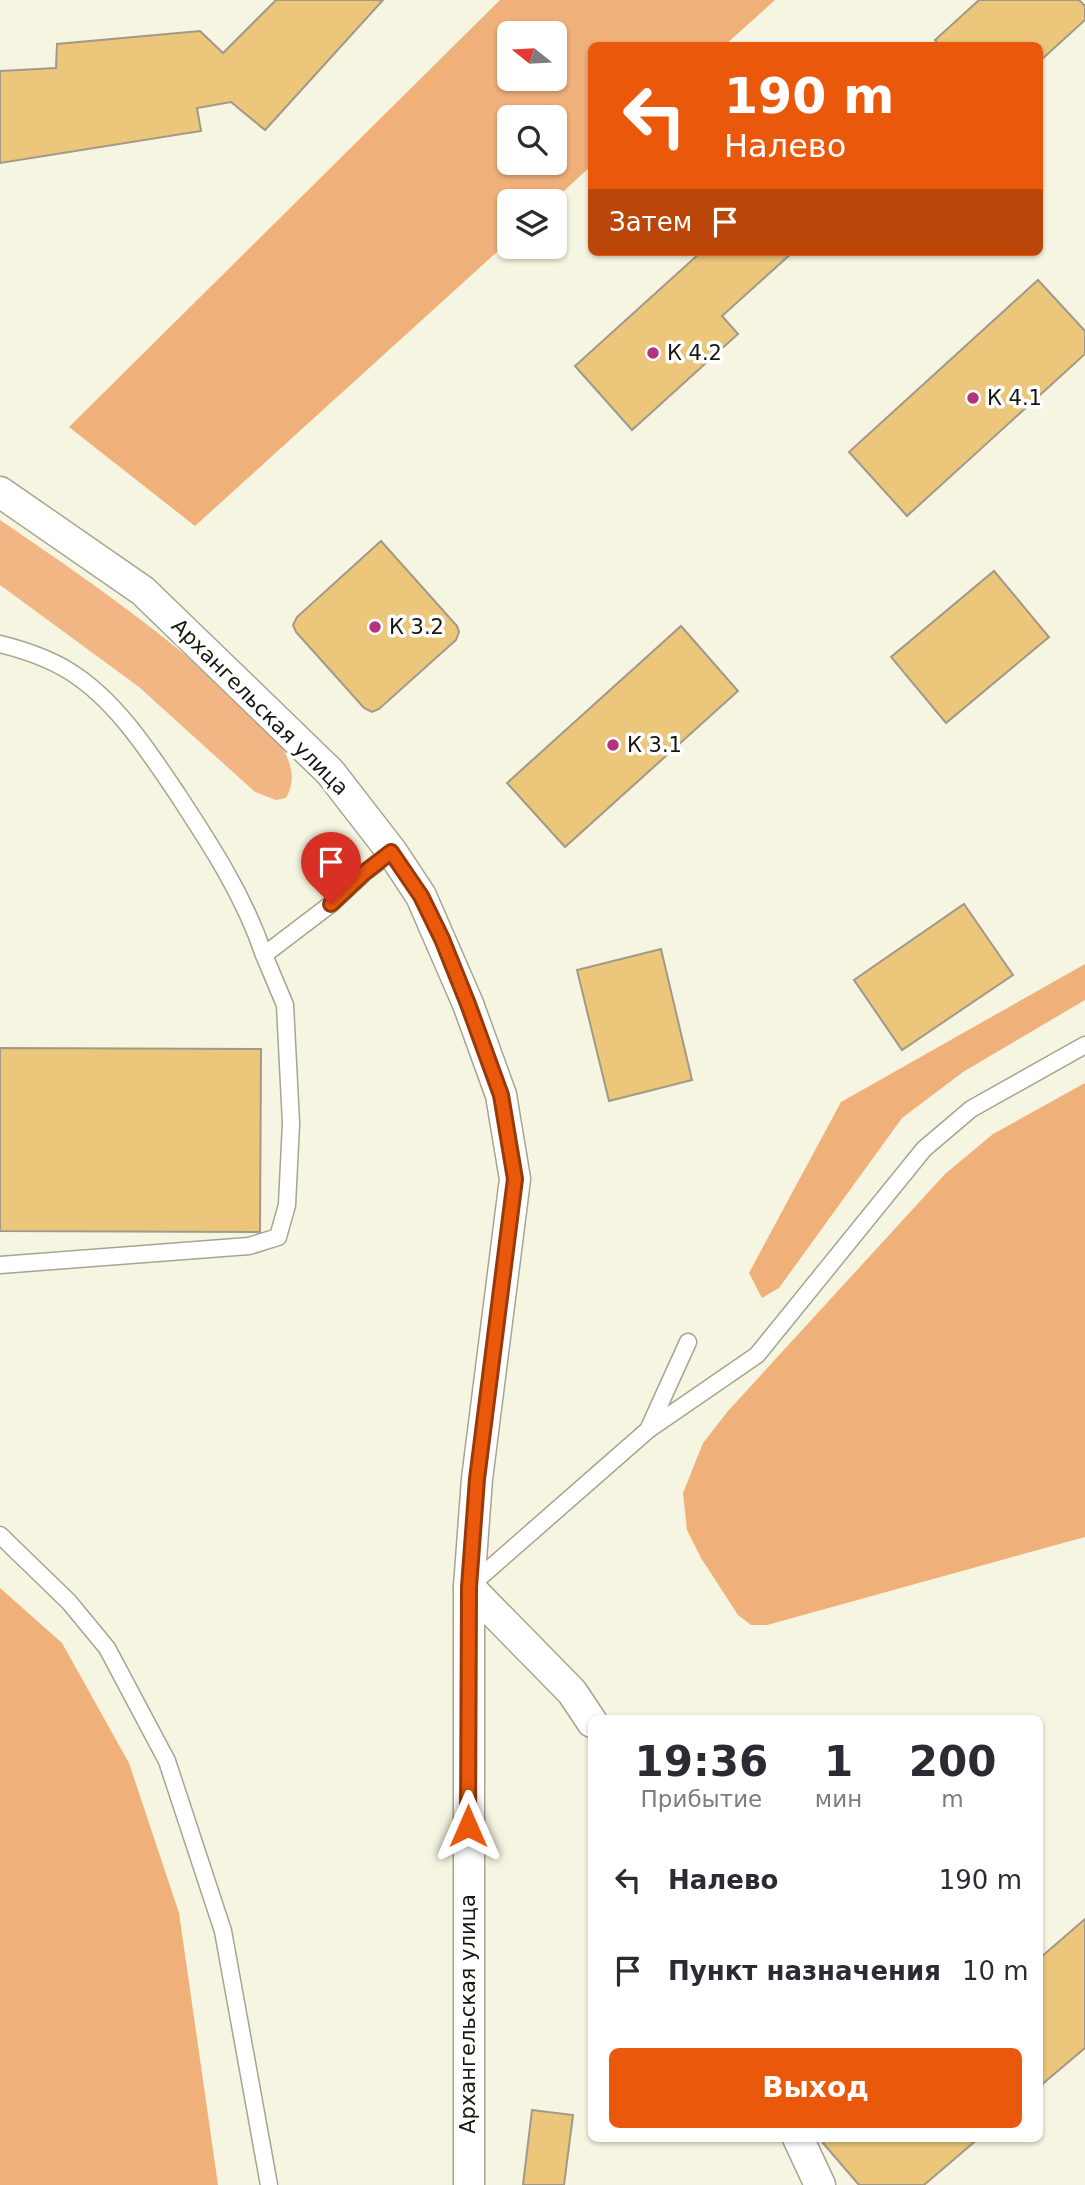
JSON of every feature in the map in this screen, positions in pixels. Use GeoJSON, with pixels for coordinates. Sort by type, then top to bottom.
{"type":"FeatureCollection","features":[{"type":"Feature","properties":{"kind":"street","name":"Архангельская улица"},"geometry":{"type":"LineString","coordinates":[[0,492],[88,550],[143,591],[330,772],[421,896],[442,939],[501,1095],[515,1179],[477,1479],[469,1587],[469,2185]]}},
{"type":"Feature","properties":{"kind":"street"},"geometry":{"type":"LineString","coordinates":[[469,1587],[572,1692],[588,1717]]}},
{"type":"Feature","properties":{"kind":"street"},"geometry":{"type":"LineString","coordinates":[[801,2142],[820,2185]]}},
{"type":"Feature","properties":{"kind":"lane"},"geometry":{"type":"LineString","coordinates":[[0,644],[27,651],[71,672],[101,697],[142,741],[230,877],[246,905],[285,1005],[291,1123],[288,1205],[278,1237],[249,1246],[0,1265]]}},
{"type":"Feature","properties":{"kind":"lane"},"geometry":{"type":"LineString","coordinates":[[264,955],[331,904],[391,852]]}},
{"type":"Feature","properties":{"kind":"lane"},"geometry":{"type":"LineString","coordinates":[[469,1587],[648,1430],[757,1355],[924,1149],[971,1109],[1085,1045]]}},
{"type":"Feature","properties":{"kind":"lane"},"geometry":{"type":"LineString","coordinates":[[648,1430],[688,1342]]}},
{"type":"Feature","properties":{"kind":"lane"},"geometry":{"type":"LineString","coordinates":[[0,1535],[69,1602],[107,1648],[167,1761],[222,1931],[269,2185]]}},
{"type":"Feature","properties":{"kind":"shaded area"},"geometry":{"type":"Polygon","coordinates":[[[500,0],[775,0],[728,42],[588,42],[588,169],[566,189],[497,189],[497,252],[195,526],[69,427],[500,0]]]}},
{"type":"Feature","properties":{"kind":"shaded area"},"geometry":{"type":"Polygon","coordinates":[[[0,520],[153,629],[266,727],[280,744],[290,764],[292,777],[286,798],[276,800],[255,792],[139,687],[0,585],[0,520]]]}},
{"type":"Feature","properties":{"kind":"shaded area"},"geometry":{"type":"Polygon","coordinates":[[[1085,964],[1085,1000],[963,1072],[902,1118],[779,1288],[762,1298],[749,1273],[841,1102],[1085,964]]]}},
{"type":"Feature","properties":{"kind":"shaded area"},"geometry":{"type":"Polygon","coordinates":[[[1085,1083],[1085,1537],[767,1625],[751,1625],[738,1615],[701,1558],[687,1530],[683,1493],[703,1443],[728,1411],[945,1174],[993,1134],[1085,1083]]]}},
{"type":"Feature","properties":{"kind":"shaded area"},"geometry":{"type":"Polygon","coordinates":[[[0,1588],[62,1643],[129,1763],[179,1913],[218,2185],[0,2185],[0,1588]]]}},
{"type":"Feature","properties":{"kind":"building"},"geometry":{"type":"Polygon","coordinates":[[[276,0],[383,0],[265,130],[231,102],[197,108],[201,131],[0,163],[0,71],[56,68],[57,44],[200,31],[223,53],[276,0]]]}},
{"type":"Feature","properties":{"kind":"building"},"geometry":{"type":"Polygon","coordinates":[[[979,0],[1079,0],[1085,6],[1085,20],[1043,58],[1043,42],[935,40],[979,0]]]}},
{"type":"Feature","properties":{"kind":"building","name":"К 4.2"},"geometry":{"type":"Polygon","coordinates":[[[697,256],[789,256],[722,316],[738,334],[632,430],[575,366],[697,256]]]}},
{"type":"Feature","properties":{"kind":"building","name":"К 4.1"},"geometry":{"type":"Polygon","coordinates":[[[1038,280],[1085,331],[1085,354],[907,516],[849,452],[1038,280]]]}},
{"type":"Feature","properties":{"kind":"building","name":"К 3.2"},"geometry":{"type":"Polygon","coordinates":[[[381,541],[457,626],[459,632],[456,640],[379,709],[372,712],[364,708],[296,632],[293,625],[297,617],[381,541]]]}},
{"type":"Feature","properties":{"kind":"building"},"geometry":{"type":"Polygon","coordinates":[[[994,571],[1049,637],[946,723],[891,657],[994,571]]]}},
{"type":"Feature","properties":{"kind":"building","name":"К 3.1"},"geometry":{"type":"Polygon","coordinates":[[[681,626],[738,691],[565,847],[507,783],[681,626]]]}},
{"type":"Feature","properties":{"kind":"building"},"geometry":{"type":"Polygon","coordinates":[[[964,904],[1013,975],[902,1050],[854,980],[964,904]]]}},
{"type":"Feature","properties":{"kind":"building"},"geometry":{"type":"Polygon","coordinates":[[[661,949],[692,1080],[609,1101],[577,970],[661,949]]]}},
{"type":"Feature","properties":{"kind":"building"},"geometry":{"type":"Polygon","coordinates":[[[0,1048],[261,1049],[260,1232],[0,1231],[0,1048]]]}},
{"type":"Feature","properties":{"kind":"building"},"geometry":{"type":"Polygon","coordinates":[[[1085,1919],[1085,2048],[1043,2083],[1043,1955],[1085,1919]]]}},
{"type":"Feature","properties":{"kind":"building"},"geometry":{"type":"Polygon","coordinates":[[[532,2110],[573,2115],[564,2185],[523,2185],[532,2110]]]}},
{"type":"Feature","properties":{"kind":"building"},"geometry":{"type":"Polygon","coordinates":[[[974,2142],[924,2185],[859,2185],[823,2143],[974,2142]]]}},
{"type":"Feature","properties":{"kind":"place","name":"К 4.2"},"geometry":{"type":"Point","coordinates":[653,353]}},
{"type":"Feature","properties":{"kind":"place","name":"К 4.1"},"geometry":{"type":"Point","coordinates":[973,398]}},
{"type":"Feature","properties":{"kind":"place","name":"К 3.2"},"geometry":{"type":"Point","coordinates":[375,627]}},
{"type":"Feature","properties":{"kind":"place","name":"К 3.1"},"geometry":{"type":"Point","coordinates":[613,745]}},
{"type":"Feature","properties":{"kind":"route"},"geometry":{"type":"LineString","coordinates":[[331,904],[391,852],[421,896],[468,1004],[501,1095],[515,1179],[477,1479],[469,1587],[468,1826]]}}]}
